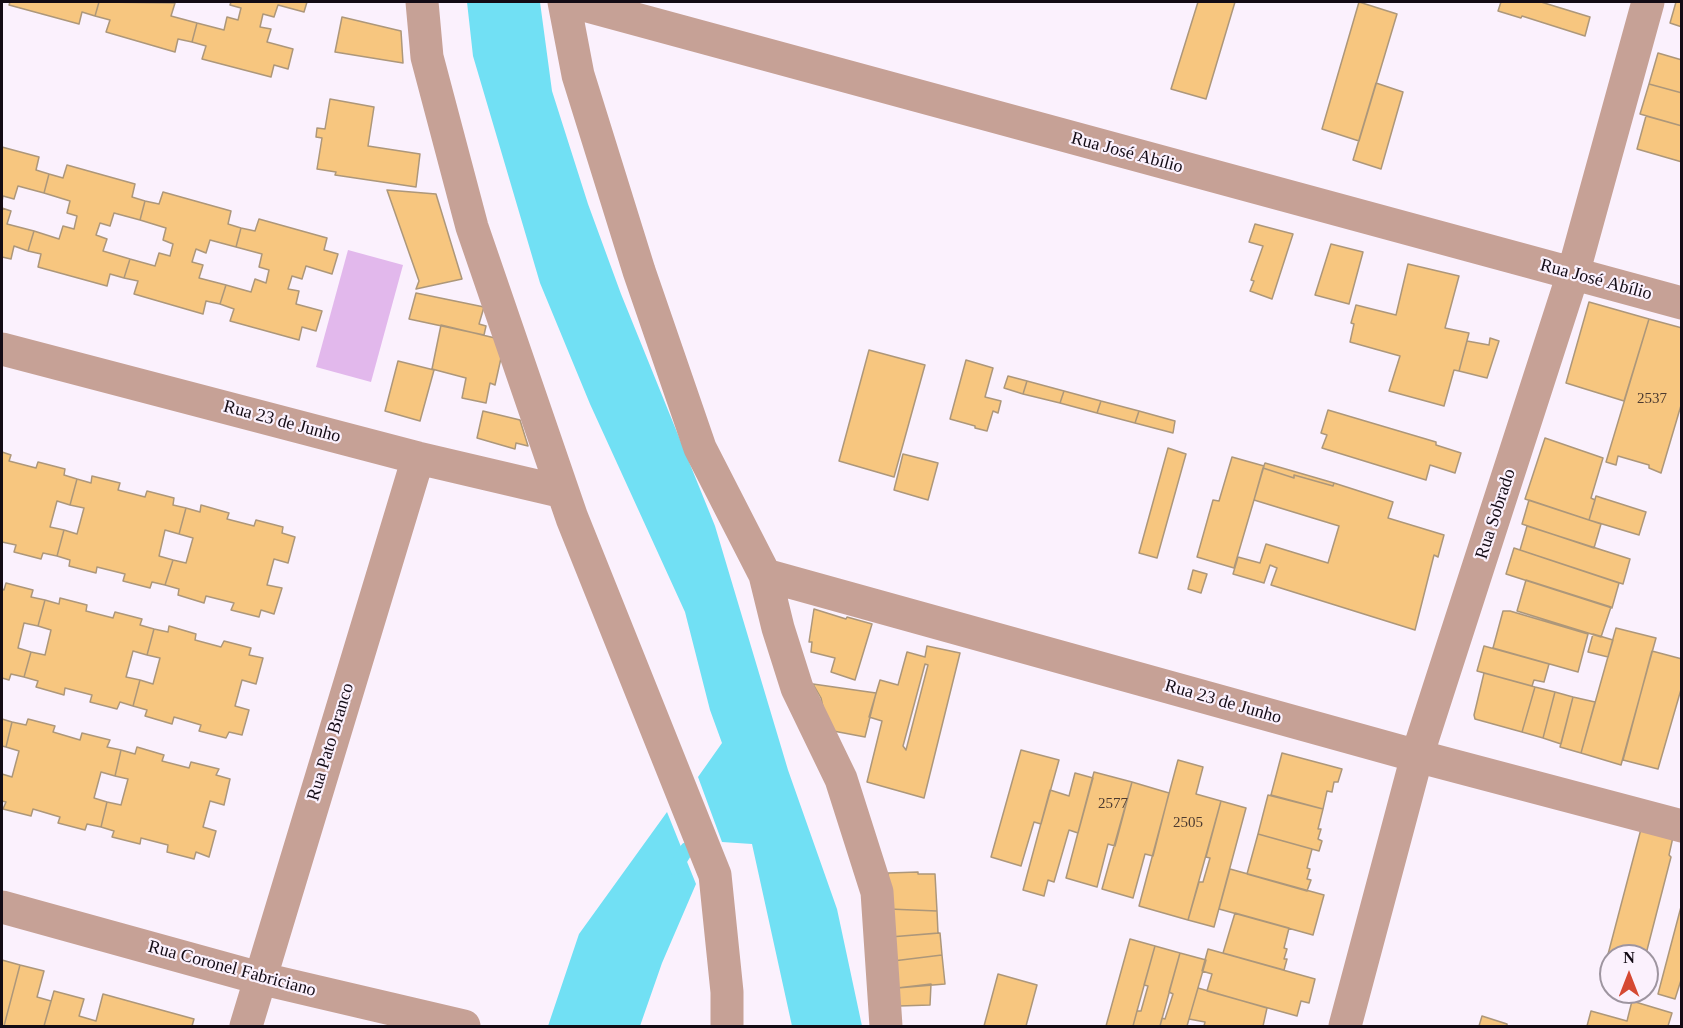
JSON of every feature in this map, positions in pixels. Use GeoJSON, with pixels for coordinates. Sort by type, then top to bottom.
{"type":"FeatureCollection","features":[{"type":"Feature","properties":{"kind":"street"},"geometry":{"type":"LineString","coordinates":[[422,2],[427,57],[472,227],[563,492],[715,875],[728,992],[728,1026]]}},
{"type":"Feature","properties":{"kind":"street"},"geometry":{"type":"LineString","coordinates":[[564,2],[578,75],[639,271],[700,448],[765,575],[778,628],[797,688],[841,779],[877,892],[886,1026]]}},
{"type":"Feature","properties":{"kind":"street","name":"Rua José Abílio"},"geometry":{"type":"LineString","coordinates":[[573,2],[1682,303]]}},
{"type":"Feature","properties":{"kind":"street","name":"Rua Sobrado"},"geometry":{"type":"LineString","coordinates":[[1345,1026],[1417,756],[1573,274],[1648,2]]}},
{"type":"Feature","properties":{"kind":"street","name":"Rua 23 de Junho"},"geometry":{"type":"LineString","coordinates":[[2,349],[418,458],[563,492]]}},
{"type":"Feature","properties":{"kind":"street","name":"Rua Pato Branco"},"geometry":{"type":"LineString","coordinates":[[246,1026],[418,458]]}},
{"type":"Feature","properties":{"kind":"street","name":"Rua 23 de Junho"},"geometry":{"type":"LineString","coordinates":[[765,575],[1417,756],[1682,826]]}},
{"type":"Feature","properties":{"kind":"street","name":"Rua Coronel Fabriciano"},"geometry":{"type":"LineString","coordinates":[[2,907],[259,978],[464,1026]]}},
{"type":"Feature","properties":{"kind":"shaded area"},"geometry":{"type":"Polygon","coordinates":[[[348,250],[403,265],[371,382],[316,367],[348,250]]]}},
{"type":"Feature","properties":{"kind":"water"},"geometry":{"type":"Polygon","coordinates":[[[467,2],[540,2],[552,91],[588,204],[621,294],[715,526],[788,770],[837,909],[862,1026],[792,1026],[752,844],[722,842],[698,777],[722,743],[710,710],[685,612],[590,404],[540,283],[473,56],[467,2]]]}},
{"type":"Feature","properties":{"kind":"water"},"geometry":{"type":"Polygon","coordinates":[[[667,812],[696,884],[662,963],[640,1026],[548,1026],[579,934],[667,812]]]}},
{"type":"Feature","properties":{"kind":"building"},"geometry":{"type":"Polygon","coordinates":[[[10,2],[99,2],[95,16],[82,12],[79,24],[9,5],[10,2]]]}},
{"type":"Feature","properties":{"kind":"building"},"geometry":{"type":"Polygon","coordinates":[[[99,2],[175,3],[171,16],[197,23],[192,42],[178,39],[175,52],[106,32],[110,20],[95,16],[99,2]]]}},
{"type":"Feature","properties":{"kind":"building"},"geometry":{"type":"Polygon","coordinates":[[[231,2],[307,2],[304,12],[278,5],[274,17],[263,14],[260,27],[271,29],[267,42],[293,49],[288,69],[274,65],[271,77],[202,59],[206,46],[192,42],[197,23],[224,30],[227,17],[238,20],[241,8],[230,5],[231,2]]]}},
{"type":"Feature","properties":{"kind":"building"},"geometry":{"type":"Polygon","coordinates":[[[1198,2],[1235,2],[1206,99],[1171,89],[1198,2]]]}},
{"type":"Feature","properties":{"kind":"building"},"geometry":{"type":"Polygon","coordinates":[[[1359,2],[1397,14],[1359,141],[1322,129],[1359,2]]]}},
{"type":"Feature","properties":{"kind":"building"},"geometry":{"type":"Polygon","coordinates":[[[1501,2],[1541,2],[1590,17],[1585,36],[1522,16],[1521,18],[1498,11],[1501,2]]]}},
{"type":"Feature","properties":{"kind":"building"},"geometry":{"type":"Polygon","coordinates":[[[1676,2],[1682,2],[1682,27],[1670,23],[1676,2]]]}},
{"type":"Feature","properties":{"kind":"building"},"geometry":{"type":"Polygon","coordinates":[[[342,17],[401,31],[403,63],[335,52],[342,17]]]}},
{"type":"Feature","properties":{"kind":"building"},"geometry":{"type":"Polygon","coordinates":[[[1658,53],[1682,60],[1682,93],[1649,84],[1658,53]]]}},
{"type":"Feature","properties":{"kind":"building"},"geometry":{"type":"Polygon","coordinates":[[[1376,83],[1403,92],[1381,169],[1353,160],[1376,83]]]}},
{"type":"Feature","properties":{"kind":"building"},"geometry":{"type":"Polygon","coordinates":[[[1649,84],[1682,93],[1682,126],[1640,114],[1649,84]]]}},
{"type":"Feature","properties":{"kind":"building"},"geometry":{"type":"Polygon","coordinates":[[[330,99],[374,107],[368,146],[420,154],[416,187],[335,175],[336,172],[317,169],[322,138],[316,137],[317,128],[325,129],[330,99]]]}},
{"type":"Feature","properties":{"kind":"building"},"geometry":{"type":"Polygon","coordinates":[[[1646,116],[1682,126],[1682,162],[1637,149],[1646,116]]]}},
{"type":"Feature","properties":{"kind":"building"},"geometry":{"type":"Polygon","coordinates":[[[2,147],[39,157],[36,170],[49,174],[44,193],[18,186],[14,199],[3,196],[2,202],[2,147]]]}},
{"type":"Feature","properties":{"kind":"building"},"geometry":{"type":"Polygon","coordinates":[[[67,165],[135,184],[132,197],[145,201],[140,220],[114,213],[110,226],[100,223],[96,235],[107,239],[103,251],[130,259],[124,278],[110,274],[107,286],[38,267],[41,254],[28,251],[34,231],[59,239],[63,226],[74,229],[77,216],[67,213],[70,201],[44,193],[49,174],[63,178],[67,165]]]}},
{"type":"Feature","properties":{"kind":"building"},"geometry":{"type":"Polygon","coordinates":[[[387,190],[436,194],[462,279],[416,289],[419,281],[387,190]]]}},
{"type":"Feature","properties":{"kind":"building"},"geometry":{"type":"Polygon","coordinates":[[[163,192],[231,211],[228,224],[241,228],[236,247],[210,240],[206,253],[196,249],[192,262],[203,265],[199,278],[226,285],[220,304],[206,301],[203,314],[134,294],[138,281],[124,278],[130,259],[155,266],[159,253],[170,256],[173,244],[163,240],[166,228],[140,220],[145,201],[159,204],[163,192]]]}},
{"type":"Feature","properties":{"kind":"building"},"geometry":{"type":"Polygon","coordinates":[[[2,208],[11,211],[7,224],[34,231],[28,251],[14,246],[11,259],[2,257],[2,208]]]}},
{"type":"Feature","properties":{"kind":"building"},"geometry":{"type":"Polygon","coordinates":[[[259,219],[327,238],[324,250],[338,254],[332,274],[306,266],[302,279],[292,276],[288,289],[299,291],[296,304],[322,311],[316,331],[302,327],[299,340],[230,321],[234,309],[220,304],[226,285],[251,292],[255,279],[266,283],[269,270],[259,267],[262,254],[236,247],[241,228],[255,231],[259,219]]]}},
{"type":"Feature","properties":{"kind":"building"},"geometry":{"type":"Polygon","coordinates":[[[1255,224],[1293,234],[1272,299],[1250,291],[1254,281],[1251,280],[1263,246],[1249,242],[1255,224]]]}},
{"type":"Feature","properties":{"kind":"building"},"geometry":{"type":"Polygon","coordinates":[[[1331,244],[1363,252],[1349,304],[1315,295],[1331,244]]]}},
{"type":"Feature","properties":{"kind":"building"},"geometry":{"type":"Polygon","coordinates":[[[1408,264],[1459,276],[1445,328],[1469,333],[1459,371],[1454,370],[1444,406],[1389,391],[1400,356],[1350,342],[1354,324],[1351,323],[1356,305],[1396,315],[1408,264]]]}},
{"type":"Feature","properties":{"kind":"building"},"geometry":{"type":"Polygon","coordinates":[[[416,293],[484,307],[479,324],[486,326],[484,335],[409,319],[416,293]]]}},
{"type":"Feature","properties":{"kind":"building"},"geometry":{"type":"Polygon","coordinates":[[[1589,302],[1649,319],[1624,401],[1566,383],[1589,302]]]}},
{"type":"Feature","properties":{"kind":"building"},"geometry":{"type":"Polygon","coordinates":[[[1649,319],[1682,328],[1682,402],[1661,473],[1649,468],[1649,465],[1618,456],[1616,465],[1606,462],[1649,319]]]}},
{"type":"Feature","properties":{"kind":"building"},"geometry":{"type":"Polygon","coordinates":[[[441,325],[495,338],[501,358],[495,385],[490,383],[486,403],[462,398],[466,378],[432,369],[441,325]]]}},
{"type":"Feature","properties":{"kind":"building"},"geometry":{"type":"Polygon","coordinates":[[[1490,338],[1499,341],[1487,378],[1459,371],[1467,341],[1489,345],[1490,338]]]}},
{"type":"Feature","properties":{"kind":"building"},"geometry":{"type":"Polygon","coordinates":[[[869,350],[925,365],[894,477],[839,461],[869,350]]]}},
{"type":"Feature","properties":{"kind":"building"},"geometry":{"type":"Polygon","coordinates":[[[966,360],[993,368],[985,397],[1001,401],[998,413],[993,411],[987,431],[950,419],[966,360]]]}},
{"type":"Feature","properties":{"kind":"building"},"geometry":{"type":"Polygon","coordinates":[[[398,361],[434,370],[420,421],[385,411],[398,361]]]}},
{"type":"Feature","properties":{"kind":"building"},"geometry":{"type":"Polygon","coordinates":[[[1008,376],[1027,381],[1023,394],[1004,388],[1008,376]]]}},
{"type":"Feature","properties":{"kind":"building"},"geometry":{"type":"Polygon","coordinates":[[[1027,381],[1064,391],[1060,403],[1023,394],[1027,381]]]}},
{"type":"Feature","properties":{"kind":"building"},"geometry":{"type":"Polygon","coordinates":[[[1064,391],[1101,401],[1097,413],[1060,403],[1064,391]]]}},
{"type":"Feature","properties":{"kind":"building"},"geometry":{"type":"Polygon","coordinates":[[[1101,401],[1139,411],[1135,423],[1097,413],[1101,401]]]}},
{"type":"Feature","properties":{"kind":"building"},"geometry":{"type":"Polygon","coordinates":[[[1328,410],[1436,442],[1436,445],[1461,453],[1455,473],[1430,465],[1426,480],[1322,448],[1327,435],[1321,433],[1328,410]]]}},
{"type":"Feature","properties":{"kind":"building"},"geometry":{"type":"Polygon","coordinates":[[[483,411],[520,420],[528,446],[516,443],[515,449],[477,438],[483,411]]]}},
{"type":"Feature","properties":{"kind":"building"},"geometry":{"type":"Polygon","coordinates":[[[1139,411],[1175,421],[1173,433],[1135,423],[1139,411]]]}},
{"type":"Feature","properties":{"kind":"building"},"geometry":{"type":"Polygon","coordinates":[[[1545,438],[1603,458],[1591,498],[1595,500],[1589,520],[1525,499],[1545,438]]]}},
{"type":"Feature","properties":{"kind":"building"},"geometry":{"type":"Polygon","coordinates":[[[1168,448],[1186,454],[1157,558],[1139,553],[1168,448]]]}},
{"type":"Feature","properties":{"kind":"building"},"geometry":{"type":"Polygon","coordinates":[[[2,452],[11,455],[9,461],[36,468],[38,462],[65,469],[64,475],[77,479],[70,505],[57,501],[50,527],[64,530],[57,556],[43,553],[41,559],[14,552],[16,545],[2,542],[2,452]]]}},
{"type":"Feature","properties":{"kind":"building"},"geometry":{"type":"Polygon","coordinates":[[[903,454],[938,463],[928,500],[894,490],[903,454]]]}},
{"type":"Feature","properties":{"kind":"building"},"geometry":{"type":"Polygon","coordinates":[[[1232,457],[1264,466],[1234,568],[1197,557],[1213,500],[1219,501],[1232,457]]]}},
{"type":"Feature","properties":{"kind":"building"},"geometry":{"type":"Polygon","coordinates":[[[1265,463],[1334,483],[1333,486],[1294,475],[1294,478],[1263,468],[1265,463]]]}},
{"type":"Feature","properties":{"kind":"building"},"geometry":{"type":"Polygon","coordinates":[[[1263,468],[1294,478],[1294,475],[1333,486],[1334,483],[1393,502],[1388,518],[1444,535],[1438,557],[1434,555],[1415,630],[1271,585],[1277,568],[1270,565],[1264,583],[1233,574],[1238,557],[1260,563],[1266,544],[1328,563],[1339,526],[1254,500],[1263,468]]]}},
{"type":"Feature","properties":{"kind":"building"},"geometry":{"type":"Polygon","coordinates":[[[92,476],[120,483],[118,490],[145,497],[147,491],[174,498],[173,505],[186,508],[179,534],[165,530],[159,556],[173,560],[165,585],[152,582],[150,588],[123,581],[125,574],[97,567],[96,573],[69,566],[70,560],[57,556],[64,530],[77,534],[84,508],[70,505],[77,479],[91,483],[92,476]]]}},
{"type":"Feature","properties":{"kind":"building"},"geometry":{"type":"Polygon","coordinates":[[[1596,496],[1646,512],[1639,535],[1589,520],[1596,496]]]}},
{"type":"Feature","properties":{"kind":"building"},"geometry":{"type":"Polygon","coordinates":[[[1529,500],[1601,524],[1594,548],[1522,524],[1529,500]]]}},
{"type":"Feature","properties":{"kind":"building"},"geometry":{"type":"Polygon","coordinates":[[[201,505],[229,513],[227,519],[254,526],[256,520],[283,527],[282,533],[295,537],[288,563],[274,559],[267,585],[282,588],[274,614],[261,610],[259,617],[231,610],[234,603],[206,596],[204,603],[178,595],[179,589],[165,585],[173,560],[186,563],[193,538],[179,534],[186,508],[200,512],[201,505]]]}},
{"type":"Feature","properties":{"kind":"building"},"geometry":{"type":"Polygon","coordinates":[[[1527,526],[1630,559],[1623,584],[1520,550],[1527,526]]]}},
{"type":"Feature","properties":{"kind":"building"},"geometry":{"type":"Polygon","coordinates":[[[1514,548],[1619,583],[1612,608],[1506,574],[1514,548]]]}},
{"type":"Feature","properties":{"kind":"building"},"geometry":{"type":"Polygon","coordinates":[[[1193,570],[1207,574],[1201,593],[1188,589],[1193,570]]]}},
{"type":"Feature","properties":{"kind":"building"},"geometry":{"type":"Polygon","coordinates":[[[1526,580],[1611,607],[1601,637],[1517,611],[1526,580]]]}},
{"type":"Feature","properties":{"kind":"building"},"geometry":{"type":"Polygon","coordinates":[[[6,583],[33,590],[31,597],[45,600],[38,626],[24,623],[18,648],[31,652],[24,677],[11,674],[9,680],[2,678],[2,589],[4,590],[6,583]]]}},
{"type":"Feature","properties":{"kind":"building"},"geometry":{"type":"Polygon","coordinates":[[[60,598],[87,605],[86,611],[113,618],[115,612],[142,619],[140,625],[154,629],[147,655],[133,651],[126,677],[140,680],[133,706],[120,702],[117,709],[90,702],[92,695],[65,688],[64,695],[36,687],[38,681],[24,677],[31,652],[45,655],[51,630],[38,626],[45,600],[59,604],[60,598]]]}},
{"type":"Feature","properties":{"kind":"building"},"geometry":{"type":"Polygon","coordinates":[[[814,609],[872,624],[855,680],[831,672],[835,658],[811,652],[812,642],[809,642],[814,609]]]}},
{"type":"Feature","properties":{"kind":"building"},"geometry":{"type":"Polygon","coordinates":[[[1503,611],[1510,611],[1588,634],[1578,672],[1493,648],[1503,611]]]}},
{"type":"Feature","properties":{"kind":"building"},"geometry":{"type":"Polygon","coordinates":[[[169,626],[196,634],[195,640],[221,647],[224,641],[251,648],[249,655],[263,658],[256,684],[242,680],[235,706],[249,710],[242,735],[229,732],[226,738],[199,731],[201,725],[174,717],[172,724],[145,716],[147,710],[133,706],[140,680],[153,684],[160,658],[147,655],[154,629],[168,632],[169,626]]]}},
{"type":"Feature","properties":{"kind":"building"},"geometry":{"type":"Polygon","coordinates":[[[1616,628],[1656,638],[1621,765],[1581,753],[1616,628]]]}},
{"type":"Feature","properties":{"kind":"building"},"geometry":{"type":"Polygon","coordinates":[[[1593,634],[1613,640],[1608,657],[1588,652],[1593,634]]]}},
{"type":"Feature","properties":{"kind":"building"},"geometry":{"type":"Polygon","coordinates":[[[927,646],[960,653],[924,798],[867,782],[882,721],[869,717],[880,680],[898,685],[907,652],[925,657],[927,646]],[[925,664],[903,746],[906,750],[928,665],[925,664]]]}},
{"type":"Feature","properties":{"kind":"building"},"geometry":{"type":"Polygon","coordinates":[[[1484,646],[1549,664],[1544,682],[1534,680],[1532,686],[1477,671],[1484,646]]]}},
{"type":"Feature","properties":{"kind":"building"},"geometry":{"type":"Polygon","coordinates":[[[1652,651],[1682,659],[1682,686],[1658,769],[1623,760],[1652,651]]]}},
{"type":"Feature","properties":{"kind":"building"},"geometry":{"type":"Polygon","coordinates":[[[1484,673],[1535,687],[1522,732],[1475,719],[1484,673]]]}},
{"type":"Feature","properties":{"kind":"building"},"geometry":{"type":"Polygon","coordinates":[[[813,684],[876,693],[865,737],[828,730],[821,698],[813,684]]]}},
{"type":"Feature","properties":{"kind":"building"},"geometry":{"type":"Polygon","coordinates":[[[1535,687],[1555,692],[1543,738],[1522,732],[1535,687]]]}},
{"type":"Feature","properties":{"kind":"building"},"geometry":{"type":"Polygon","coordinates":[[[1555,692],[1573,697],[1561,744],[1543,738],[1555,692]]]}},
{"type":"Feature","properties":{"kind":"building"},"geometry":{"type":"Polygon","coordinates":[[[1573,697],[1595,702],[1581,753],[1560,747],[1573,697]]]}},
{"type":"Feature","properties":{"kind":"building"},"geometry":{"type":"Polygon","coordinates":[[[2,719],[12,722],[6,747],[2,746],[2,719]]]}},
{"type":"Feature","properties":{"kind":"building"},"geometry":{"type":"Polygon","coordinates":[[[28,719],[55,726],[53,732],[80,740],[82,733],[110,740],[107,747],[121,750],[115,776],[101,772],[94,798],[107,802],[101,827],[87,824],[85,830],[58,823],[60,817],[33,809],[31,816],[3,809],[6,802],[2,801],[2,774],[12,777],[19,751],[6,747],[12,722],[26,725],[28,719]]]}},
{"type":"Feature","properties":{"kind":"building"},"geometry":{"type":"Polygon","coordinates":[[[137,747],[164,755],[162,761],[189,768],[191,762],[219,769],[216,775],[230,779],[224,805],[210,801],[203,827],[216,831],[209,857],[196,852],[194,859],[167,852],[168,845],[141,838],[140,844],[112,837],[114,831],[101,827],[107,802],[121,805],[128,779],[115,776],[121,750],[135,754],[137,747]]]}},
{"type":"Feature","properties":{"kind":"building"},"geometry":{"type":"Polygon","coordinates":[[[1021,750],[1059,760],[1041,824],[1034,822],[1021,866],[991,857],[1021,750]]]}},
{"type":"Feature","properties":{"kind":"building"},"geometry":{"type":"Polygon","coordinates":[[[1282,753],[1342,769],[1338,782],[1334,782],[1332,792],[1327,791],[1323,809],[1271,795],[1282,753]]]}},
{"type":"Feature","properties":{"kind":"building"},"geometry":{"type":"Polygon","coordinates":[[[1178,760],[1203,767],[1196,794],[1221,801],[1188,920],[1139,906],[1178,760]]]}},
{"type":"Feature","properties":{"kind":"building"},"geometry":{"type":"Polygon","coordinates":[[[1094,772],[1132,782],[1115,846],[1108,844],[1097,887],[1066,878],[1094,772]]]}},
{"type":"Feature","properties":{"kind":"building"},"geometry":{"type":"Polygon","coordinates":[[[1075,773],[1093,778],[1078,833],[1069,830],[1054,882],[1048,880],[1044,896],[1023,890],[1050,790],[1069,796],[1075,773]]]}},
{"type":"Feature","properties":{"kind":"building"},"geometry":{"type":"Polygon","coordinates":[[[1132,782],[1169,793],[1153,856],[1145,854],[1133,898],[1102,889],[1132,782]]]}},
{"type":"Feature","properties":{"kind":"building"},"geometry":{"type":"Polygon","coordinates":[[[1268,795],[1323,809],[1318,829],[1321,829],[1318,839],[1322,841],[1319,851],[1258,834],[1268,795]]]}},
{"type":"Feature","properties":{"kind":"building"},"geometry":{"type":"Polygon","coordinates":[[[1221,801],[1246,808],[1214,927],[1188,920],[1199,882],[1203,882],[1210,858],[1206,857],[1221,801]]]}},
{"type":"Feature","properties":{"kind":"building"},"geometry":{"type":"Polygon","coordinates":[[[1641,829],[1673,837],[1669,855],[1671,857],[1649,944],[1611,944],[1641,829]]]}},
{"type":"Feature","properties":{"kind":"building"},"geometry":{"type":"Polygon","coordinates":[[[1258,834],[1312,849],[1307,868],[1310,869],[1307,879],[1311,880],[1307,891],[1247,874],[1258,834]]]}},
{"type":"Feature","properties":{"kind":"building"},"geometry":{"type":"Polygon","coordinates":[[[1230,869],[1324,895],[1313,935],[1219,909],[1230,869]]]}},
{"type":"Feature","properties":{"kind":"building"},"geometry":{"type":"Polygon","coordinates":[[[918,872],[918,874],[935,874],[937,911],[889,909],[888,873],[918,872]]]}},
{"type":"Feature","properties":{"kind":"building"},"geometry":{"type":"Polygon","coordinates":[[[1682,903],[1682,977],[1675,999],[1659,994],[1682,903]]]}},
{"type":"Feature","properties":{"kind":"building"},"geometry":{"type":"Polygon","coordinates":[[[889,909],[937,911],[938,933],[890,937],[889,909]]]}},
{"type":"Feature","properties":{"kind":"building"},"geometry":{"type":"Polygon","coordinates":[[[1235,913],[1289,928],[1284,948],[1287,949],[1284,959],[1287,959],[1284,970],[1223,953],[1235,913]]]}},
{"type":"Feature","properties":{"kind":"building"},"geometry":{"type":"Polygon","coordinates":[[[940,933],[942,955],[893,961],[890,937],[940,933]]]}},
{"type":"Feature","properties":{"kind":"building"},"geometry":{"type":"Polygon","coordinates":[[[1130,939],[1155,946],[1133,1026],[1106,1026],[1130,939]]]}},
{"type":"Feature","properties":{"kind":"building"},"geometry":{"type":"Polygon","coordinates":[[[1155,946],[1180,953],[1160,1026],[1133,1026],[1137,1011],[1141,1011],[1148,986],[1144,985],[1155,946]]]}},
{"type":"Feature","properties":{"kind":"building"},"geometry":{"type":"Polygon","coordinates":[[[1208,949],[1315,979],[1309,1003],[1301,1001],[1297,1016],[1207,991],[1212,974],[1202,971],[1208,949]]]}},
{"type":"Feature","properties":{"kind":"building"},"geometry":{"type":"Polygon","coordinates":[[[1180,953],[1206,960],[1187,1026],[1160,1026],[1162,1018],[1165,1019],[1173,994],[1169,992],[1180,953]]]}},
{"type":"Feature","properties":{"kind":"building"},"geometry":{"type":"Polygon","coordinates":[[[942,955],[945,984],[897,988],[893,961],[942,955]]]}},
{"type":"Feature","properties":{"kind":"building"},"geometry":{"type":"Polygon","coordinates":[[[2,960],[20,965],[4,1026],[2,1026],[2,960]]]}},
{"type":"Feature","properties":{"kind":"building"},"geometry":{"type":"Polygon","coordinates":[[[20,965],[44,971],[37,997],[51,1001],[44,1026],[4,1026],[20,965]]]}},
{"type":"Feature","properties":{"kind":"building"},"geometry":{"type":"Polygon","coordinates":[[[998,974],[1037,985],[1026,1026],[984,1026],[998,974]]]}},
{"type":"Feature","properties":{"kind":"building"},"geometry":{"type":"Polygon","coordinates":[[[931,984],[930,1005],[899,1006],[897,988],[931,984]]]}},
{"type":"Feature","properties":{"kind":"building"},"geometry":{"type":"Polygon","coordinates":[[[1198,988],[1267,1008],[1263,1026],[1204,1026],[1205,1022],[1189,1019],[1198,988]]]}},
{"type":"Feature","properties":{"kind":"building"},"geometry":{"type":"Polygon","coordinates":[[[54,991],[84,999],[79,1016],[96,1021],[103,994],[194,1019],[192,1026],[44,1026],[54,991]]]}},
{"type":"Feature","properties":{"kind":"building"},"geometry":{"type":"Polygon","coordinates":[[[1631,1004],[1642,1004],[1672,1013],[1668,1026],[1587,1026],[1591,1011],[1627,1021],[1631,1004]]]}},
{"type":"Feature","properties":{"kind":"building"},"geometry":{"type":"Polygon","coordinates":[[[1482,1016],[1507,1024],[1507,1026],[1479,1026],[1482,1016]]]}},
{"type":"Feature","properties":{"kind":"waterway"},"geometry":{"type":"LineString","coordinates":[[675,868],[687,849]]}}]}
